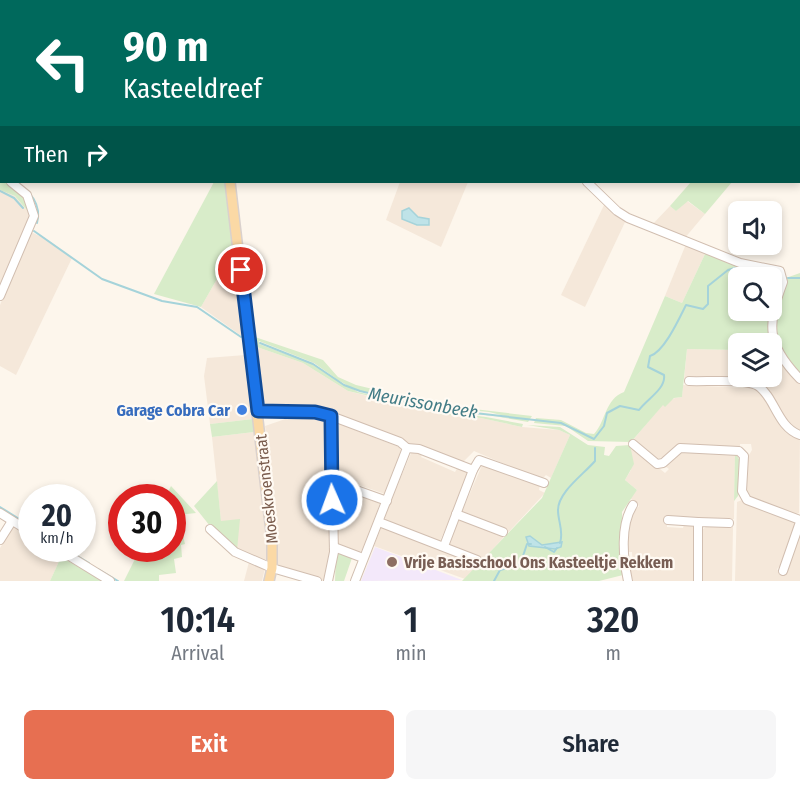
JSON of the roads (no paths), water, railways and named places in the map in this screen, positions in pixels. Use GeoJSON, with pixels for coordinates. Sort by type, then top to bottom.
{"type":"FeatureCollection","features":[{"type":"Feature","properties":{"kind":"main road","name":"Moeskroenstraat"},"geometry":{"type":"LineString","coordinates":[[230,183],[272,540],[274,568],[269,581]]}},
{"type":"Feature","properties":{"kind":"street"},"geometry":{"type":"LineString","coordinates":[[0,296],[34,216],[27,195],[12,183]]}},
{"type":"Feature","properties":{"kind":"street"},"geometry":{"type":"LineString","coordinates":[[588,183],[616,211],[628,218],[740,263],[780,271],[783,278],[773,310],[772,333],[786,361],[800,379]]}},
{"type":"Feature","properties":{"kind":"street"},"geometry":{"type":"LineString","coordinates":[[689,381],[747,383],[759,387],[787,427],[800,435]]}},
{"type":"Feature","properties":{"kind":"street"},"geometry":{"type":"LineString","coordinates":[[258,411],[315,412],[331,416],[400,442],[407,448],[419,449],[473,470]]}},
{"type":"Feature","properties":{"kind":"street"},"geometry":{"type":"LineString","coordinates":[[328,581],[333,547],[331,416]]}},
{"type":"Feature","properties":{"kind":"street"},"geometry":{"type":"LineString","coordinates":[[633,444],[657,464],[663,463],[680,448],[739,451],[744,456],[742,491],[747,500],[800,521],[783,571]]}},
{"type":"Feature","properties":{"kind":"street"},"geometry":{"type":"LineString","coordinates":[[355,581],[407,448]]}},
{"type":"Feature","properties":{"kind":"street"},"geometry":{"type":"LineString","coordinates":[[444,546],[477,462],[483,460],[544,483]]}},
{"type":"Feature","properties":{"kind":"street"},"geometry":{"type":"LineString","coordinates":[[331,481],[387,501]]}},
{"type":"Feature","properties":{"kind":"street"},"geometry":{"type":"LineString","coordinates":[[628,581],[625,560],[625,520],[633,505]]}},
{"type":"Feature","properties":{"kind":"street"},"geometry":{"type":"LineString","coordinates":[[0,513],[18,525]]}},
{"type":"Feature","properties":{"kind":"street"},"geometry":{"type":"LineString","coordinates":[[456,514],[503,532]]}},
{"type":"Feature","properties":{"kind":"street"},"geometry":{"type":"LineString","coordinates":[[668,520],[729,523]]}},
{"type":"Feature","properties":{"kind":"street"},"geometry":{"type":"LineString","coordinates":[[0,540],[12,521]]}},
{"type":"Feature","properties":{"kind":"street"},"geometry":{"type":"LineString","coordinates":[[379,522],[477,560]]}},
{"type":"Feature","properties":{"kind":"street"},"geometry":{"type":"LineString","coordinates":[[698,522],[698,581]]}},
{"type":"Feature","properties":{"kind":"street"},"geometry":{"type":"LineString","coordinates":[[210,529],[235,552],[274,568],[317,581]]}},
{"type":"Feature","properties":{"kind":"street"},"geometry":{"type":"LineString","coordinates":[[333,547],[363,558]]}},
{"type":"Feature","properties":{"kind":"street"},"geometry":{"type":"LineString","coordinates":[[79,562],[110,581]]}},
{"type":"Feature","properties":{"kind":"water"},"geometry":{"type":"Polygon","coordinates":[[[409,208],[418,217],[429,219],[429,225],[417,225],[402,219],[402,211],[409,208]]]}},
{"type":"Feature","properties":{"kind":"water"},"geometry":{"type":"Polygon","coordinates":[[[530,536],[542,545],[562,542],[561,547],[555,549],[529,546],[526,537],[530,536]]]}},
{"type":"Feature","properties":{"kind":"waterway"},"geometry":{"type":"LineString","coordinates":[[17,183],[34,199],[38,210],[37,223]]}},
{"type":"Feature","properties":{"kind":"waterway"},"geometry":{"type":"LineString","coordinates":[[0,191],[14,198],[23,208]]}},
{"type":"Feature","properties":{"kind":"waterway","name":"Meurissonbeek"},"geometry":{"type":"LineString","coordinates":[[34,231],[102,279],[162,301],[197,307],[241,337]]}},
{"type":"Feature","properties":{"kind":"waterway","name":"Meurissonbeek"},"geometry":{"type":"LineString","coordinates":[[260,343],[313,364],[344,385],[360,391],[431,408],[561,423],[594,439],[604,426],[607,413],[620,406],[639,410],[659,389],[664,375],[648,367],[650,356],[666,342],[686,305],[703,309],[708,304],[708,286],[728,270]]}},
{"type":"Feature","properties":{"kind":"waterway"},"geometry":{"type":"LineString","coordinates":[[788,278],[800,278]]}},
{"type":"Feature","properties":{"kind":"waterway"},"geometry":{"type":"LineString","coordinates":[[560,543],[559,503],[572,484],[595,461],[595,448]]}},
{"type":"Feature","properties":{"kind":"waterway"},"geometry":{"type":"LineString","coordinates":[[0,507],[18,518]]}},
{"type":"Feature","properties":{"kind":"waterway"},"geometry":{"type":"LineString","coordinates":[[494,581],[500,570],[520,565],[527,544],[531,544]]}},
{"type":"Feature","properties":{"kind":"waterway"},"geometry":{"type":"LineString","coordinates":[[545,547],[554,552],[557,548]]}},
{"type":"Feature","properties":{"kind":"waterway"},"geometry":{"type":"LineString","coordinates":[[98,569],[118,581]]}},
{"type":"Feature","properties":{"kind":"place","name":"Garage Cobra Car"},"geometry":{"type":"Point","coordinates":[242,410]}},
{"type":"Feature","properties":{"kind":"place","name":"Vrije Basisschool Ons Kasteeltje Rekkem"},"geometry":{"type":"Point","coordinates":[392,562]}}]}
